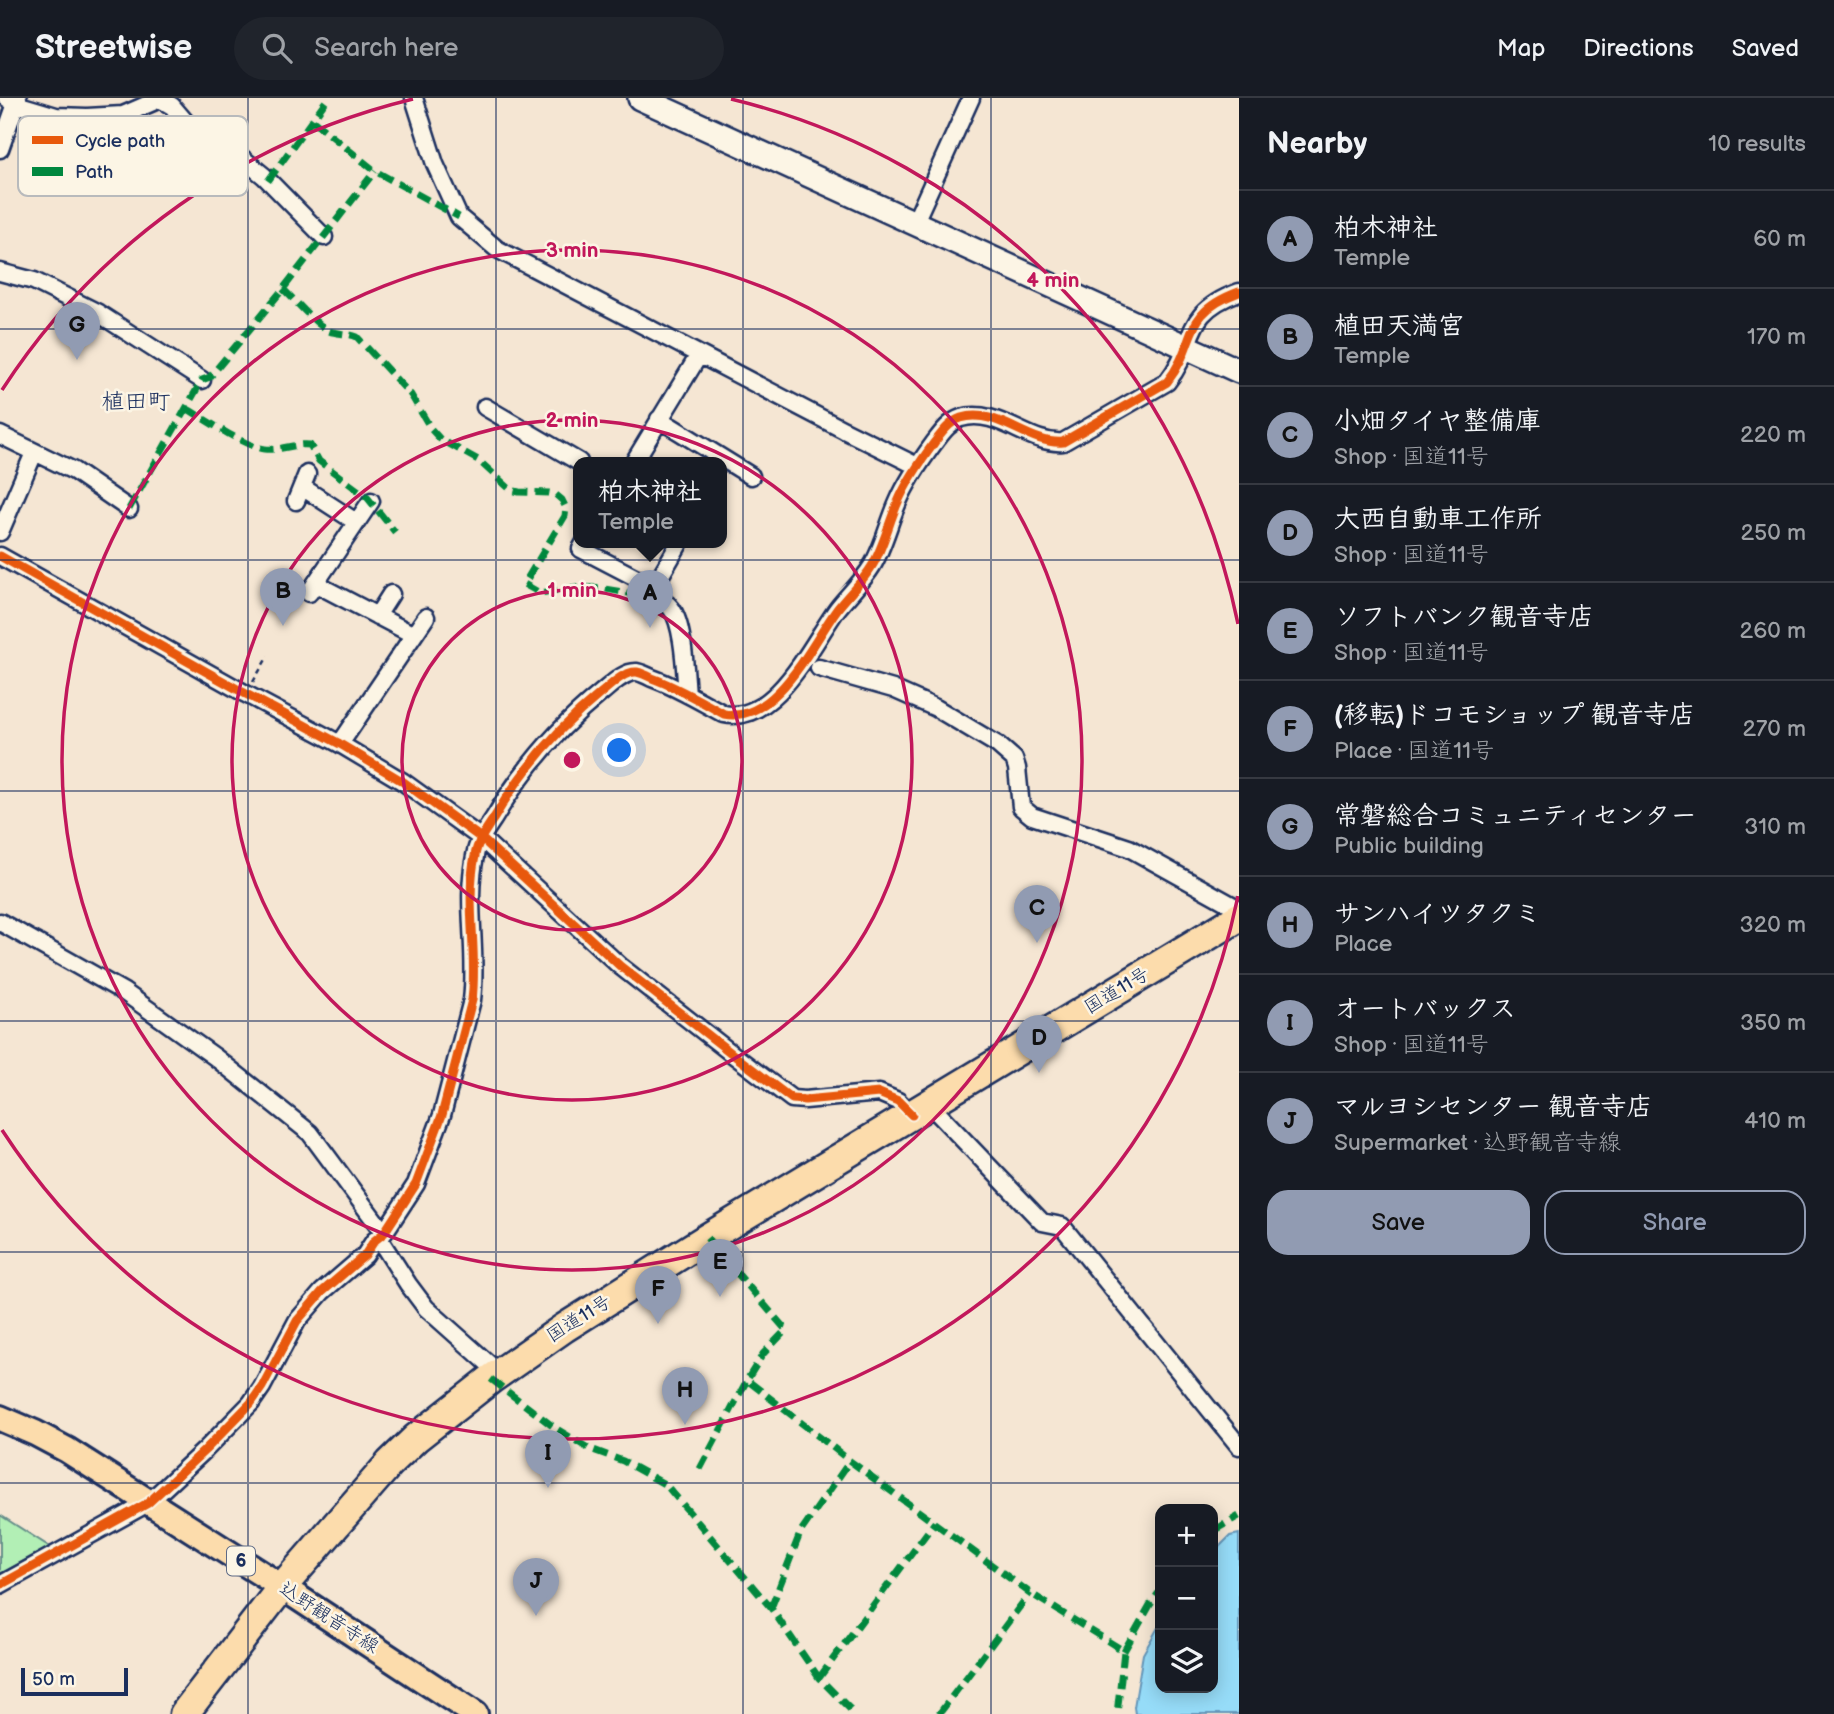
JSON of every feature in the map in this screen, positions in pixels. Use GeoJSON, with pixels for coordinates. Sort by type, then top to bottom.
{"type":"FeatureCollection","features":[{"type":"Feature","properties":{"kind":"highway","name":"国道11号"},"geometry":{"type":"LineString","coordinates":[[184,1714],[282,1587],[390,1463],[416,1438],[499,1373],[564,1328],[696,1245],[1239,917]]}},
{"type":"Feature","properties":{"kind":"main road","name":"込野観音寺線"},"geometry":{"type":"LineString","coordinates":[[0,1418],[67,1450],[475,1714]]}},
{"type":"Feature","properties":{"kind":"street"},"geometry":{"type":"LineString","coordinates":[[414,98],[435,164],[459,217],[497,249],[917,466]]}},
{"type":"Feature","properties":{"kind":"street"},"geometry":{"type":"LineString","coordinates":[[639,98],[1239,371]]}},
{"type":"Feature","properties":{"kind":"street"},"geometry":{"type":"LineString","coordinates":[[914,224],[971,98]]}},
{"type":"Feature","properties":{"kind":"street"},"geometry":{"type":"LineString","coordinates":[[104,116],[122,115],[160,99],[172,106],[181,116]]}},
{"type":"Feature","properties":{"kind":"street"},"geometry":{"type":"LineString","coordinates":[[0,149],[14,100],[55,116]]}},
{"type":"Feature","properties":{"kind":"street"},"geometry":{"type":"LineString","coordinates":[[248,163],[324,237]]}},
{"type":"Feature","properties":{"kind":"street"},"geometry":{"type":"LineString","coordinates":[[0,272],[34,281],[98,313],[202,380]]}},
{"type":"Feature","properties":{"kind":"street"},"geometry":{"type":"LineString","coordinates":[[0,1585],[148,1503],[205,1450],[251,1403],[297,1321],[322,1292],[365,1255],[416,1184],[442,1115],[472,1000],[474,978],[471,921],[475,852],[506,796],[545,745],[573,715],[619,678],[636,672],[670,685],[729,715],[756,708],[775,696],[813,649],[837,610],[872,567],[899,499],[917,466],[949,425],[960,418],[989,418],[1045,441],[1063,442],[1167,382],[1177,369],[1191,331],[1203,311],[1216,301],[1239,292]]}},
{"type":"Feature","properties":{"kind":"street"},"geometry":{"type":"LineString","coordinates":[[637,457],[699,355]]}},
{"type":"Feature","properties":{"kind":"street"},"geometry":{"type":"LineString","coordinates":[[485,407],[573,458]]}},
{"type":"Feature","properties":{"kind":"street"},"geometry":{"type":"LineString","coordinates":[[659,419],[713,457]]}},
{"type":"Feature","properties":{"kind":"street"},"geometry":{"type":"LineString","coordinates":[[0,435],[74,471],[129,509]]}},
{"type":"Feature","properties":{"kind":"street"},"geometry":{"type":"LineString","coordinates":[[0,532],[34,453]]}},
{"type":"Feature","properties":{"kind":"street"},"geometry":{"type":"LineString","coordinates":[[727,466],[751,476]]}},
{"type":"Feature","properties":{"kind":"street"},"geometry":{"type":"LineString","coordinates":[[302,487],[356,522]]}},
{"type":"Feature","properties":{"kind":"street"},"geometry":{"type":"LineString","coordinates":[[371,501],[312,588],[412,634]]}},
{"type":"Feature","properties":{"kind":"street"},"geometry":{"type":"LineString","coordinates":[[582,548],[654,587]]}},
{"type":"Feature","properties":{"kind":"street"},"geometry":{"type":"LineString","coordinates":[[677,548],[654,587],[652,597],[670,605],[676,615],[687,694]]}},
{"type":"Feature","properties":{"kind":"street"},"geometry":{"type":"LineString","coordinates":[[0,556],[402,781],[481,838],[620,967],[792,1099],[879,1093],[921,1110],[1042,1222],[1062,1226],[1239,1446]]}},
{"type":"Feature","properties":{"kind":"street"},"geometry":{"type":"LineString","coordinates":[[377,616],[391,594]]}},
{"type":"Feature","properties":{"kind":"street"},"geometry":{"type":"LineString","coordinates":[[340,744],[426,617]]}},
{"type":"Feature","properties":{"kind":"street"},"geometry":{"type":"LineString","coordinates":[[819,668],[893,689],[936,708],[998,745],[1014,759],[1021,807],[1032,816],[1129,848],[1239,909]]}},
{"type":"Feature","properties":{"kind":"street"},"geometry":{"type":"LineString","coordinates":[[0,922],[124,992],[215,1057],[310,1133],[381,1235],[408,1284],[426,1308],[499,1373]]}},
{"type":"Feature","properties":{"kind":"path"},"geometry":{"type":"LineString","coordinates":[[246,694],[268,656]]}},
{"type":"Feature","properties":{"kind":"green space"},"geometry":{"type":"Polygon","coordinates":[[[0,1515],[50,1547],[0,1574],[0,1515]]]}},
{"type":"Feature","properties":{"kind":"water"},"geometry":{"type":"Polygon","coordinates":[[[1239,1534],[1239,1714],[1135,1714],[1143,1654],[1155,1633],[1155,1693],[1218,1693],[1218,1548],[1230,1536],[1239,1534]]]}},
{"type":"Feature","properties":{"kind":"marked path"},"geometry":{"type":"LineString","coordinates":[[268,181],[328,98]]}},
{"type":"Feature","properties":{"kind":"marked path"},"geometry":{"type":"LineString","coordinates":[[313,121],[375,171],[459,217]]}},
{"type":"Feature","properties":{"kind":"marked path"},"geometry":{"type":"LineString","coordinates":[[129,509],[202,380],[210,377],[283,289],[375,171]]}},
{"type":"Feature","properties":{"kind":"marked path"},"geometry":{"type":"LineString","coordinates":[[283,289],[323,328],[357,337],[411,395],[440,439],[478,460],[511,490],[555,494],[562,500],[566,508],[565,516],[524,584],[540,593],[576,587],[652,597]]}},
{"type":"Feature","properties":{"kind":"marked path"},"geometry":{"type":"LineString","coordinates":[[186,408],[256,447],[271,449],[310,445],[319,461],[367,497],[395,532]]}},
{"type":"Feature","properties":{"kind":"marked path"},"geometry":{"type":"LineString","coordinates":[[707,1238],[786,1330],[763,1354],[747,1380],[850,1461],[1030,1593],[1124,1651],[1117,1714]]}},
{"type":"Feature","properties":{"kind":"marked path"},"geometry":{"type":"LineString","coordinates":[[491,1379],[555,1428],[588,1448],[623,1461],[666,1485],[771,1608],[819,1678],[855,1714]]}},
{"type":"Feature","properties":{"kind":"marked path"},"geometry":{"type":"LineString","coordinates":[[700,1469],[747,1380]]}},
{"type":"Feature","properties":{"kind":"marked path"},"geometry":{"type":"LineString","coordinates":[[771,1608],[801,1531],[850,1461]]}},
{"type":"Feature","properties":{"kind":"marked path"},"geometry":{"type":"LineString","coordinates":[[1218,1528],[1239,1516]]}},
{"type":"Feature","properties":{"kind":"marked path"},"geometry":{"type":"LineString","coordinates":[[819,1678],[935,1522]]}},
{"type":"Feature","properties":{"kind":"marked path"},"geometry":{"type":"LineString","coordinates":[[939,1714],[1030,1593]]}},
{"type":"Feature","properties":{"kind":"marked path"},"geometry":{"type":"LineString","coordinates":[[1124,1651],[1155,1598]]}},
{"type":"Feature","properties":{"kind":"cycle path"},"geometry":{"type":"LineString","coordinates":[[0,1585],[148,1503],[251,1403],[297,1321],[322,1292],[365,1255],[374,1241],[384,1233],[416,1184],[442,1115],[472,1000],[474,964],[471,892],[478,846],[516,783],[556,735],[585,706],[613,683],[632,672],[641,673],[688,694],[724,714],[743,714],[760,707],[791,678],[838,608],[868,572],[876,559],[905,487],[949,425],[961,418],[975,416],[1000,422],[1038,438],[1063,442],[1167,382],[1177,368],[1198,320],[1220,301],[1239,292]]}},
{"type":"Feature","properties":{"kind":"cycle path"},"geometry":{"type":"LineString","coordinates":[[0,556],[402,781],[481,838],[620,966],[792,1099],[879,1093],[898,1101],[912,1115]]}},
{"type":"Feature","properties":{"kind":"place","name":"常磐総合コミュニティセンター"},"geometry":{"type":"Point","coordinates":[77,360]}},
{"type":"Feature","properties":{"kind":"place","name":"植田天満宮"},"geometry":{"type":"Point","coordinates":[283,626]}},
{"type":"Feature","properties":{"kind":"place","name":"柏木神社"},"geometry":{"type":"Point","coordinates":[650,628]}},
{"type":"Feature","properties":{"kind":"place","name":"小畑タイヤ整備庫"},"geometry":{"type":"Point","coordinates":[1037,943]}},
{"type":"Feature","properties":{"kind":"place","name":"大西自動車工作所"},"geometry":{"type":"Point","coordinates":[1039,1073]}},
{"type":"Feature","properties":{"kind":"place","name":"ソフトバンク観音寺店"},"geometry":{"type":"Point","coordinates":[720,1297]}},
{"type":"Feature","properties":{"kind":"place","name":"(移転)ドコモショップ 観音寺店"},"geometry":{"type":"Point","coordinates":[658,1324]}},
{"type":"Feature","properties":{"kind":"place","name":"サンハイツタクミ"},"geometry":{"type":"Point","coordinates":[685,1425]}},
{"type":"Feature","properties":{"kind":"place","name":"オートバックス"},"geometry":{"type":"Point","coordinates":[548,1488]}},
{"type":"Feature","properties":{"kind":"place","name":"マルヨシセンター 観音寺店"},"geometry":{"type":"Point","coordinates":[536,1616]}},
{"type":"Feature","properties":{"kind":"district","name":"植田町"},"geometry":{"type":"Point","coordinates":[136,402]}}]}
